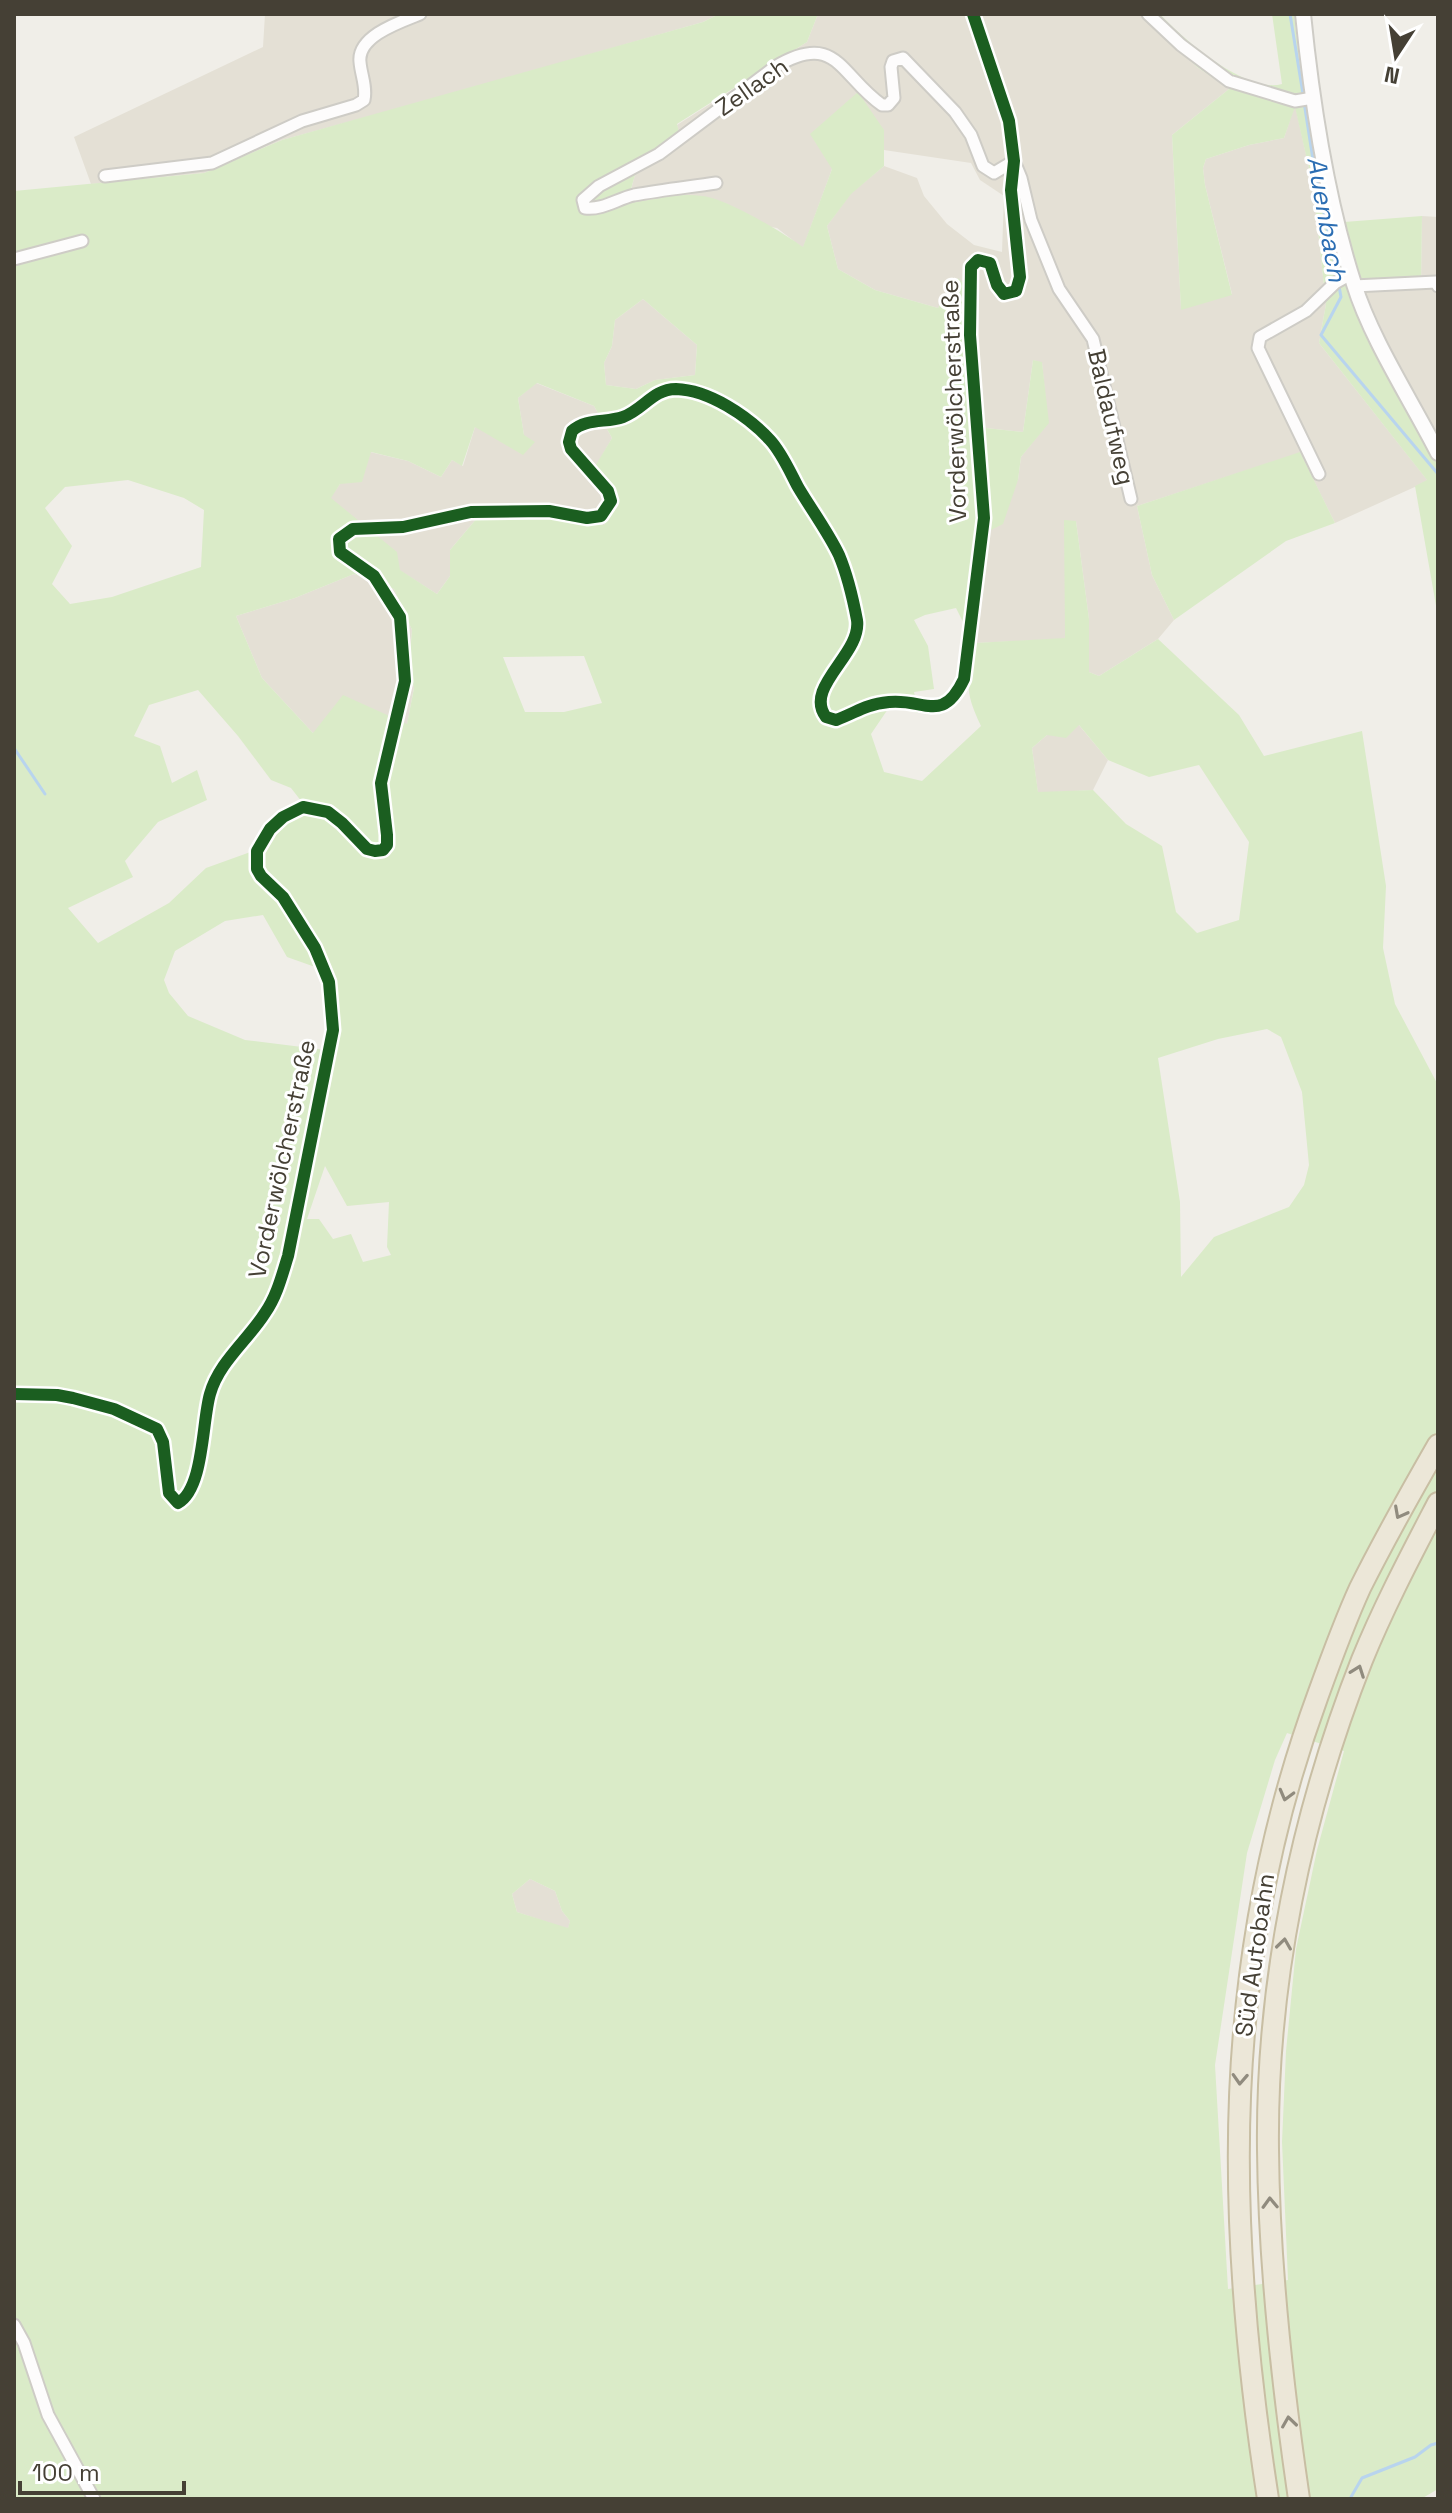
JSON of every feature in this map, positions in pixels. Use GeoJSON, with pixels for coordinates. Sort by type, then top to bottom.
{"type":"FeatureCollection","features":[{"type":"Feature","properties":{"kind":"highway","name":"Süd Autobahn"},"geometry":{"type":"LineString","coordinates":[[1268,2499],[1243,2285],[1237,2152],[1246,1999],[1256,1921],[1273,1844],[1308,1721],[1360,1589],[1438,1445]]}},
{"type":"Feature","properties":{"kind":"highway","name":"Süd Autobahn"},"geometry":{"type":"LineString","coordinates":[[1299,2499],[1273,2281],[1268,2149],[1270,2073],[1286,1925],[1301,1854],[1361,1662],[1438,1503]]}},
{"type":"Feature","properties":{"kind":"street"},"geometry":{"type":"LineString","coordinates":[[105,176],[212,163],[302,121],[356,105],[364,100],[366,91],[359,60],[365,44],[394,24],[420,14]]}},
{"type":"Feature","properties":{"kind":"street"},"geometry":{"type":"LineString","coordinates":[[973,14],[1005,103],[1014,161]]}},
{"type":"Feature","properties":{"kind":"street"},"geometry":{"type":"LineString","coordinates":[[1148,14],[1181,45],[1229,81],[1305,99]]}},
{"type":"Feature","properties":{"kind":"street"},"geometry":{"type":"LineString","coordinates":[[1303,14],[1305,99],[1340,232],[1346,280],[1438,453]]}},
{"type":"Feature","properties":{"kind":"street","name":"Zellach"},"geometry":{"type":"LineString","coordinates":[[716,183],[636,195],[598,209],[583,205],[583,200],[599,186],[659,154],[775,67],[815,52],[834,59],[882,105],[888,105],[894,98],[891,67],[893,61],[903,58],[955,112],[971,135],[983,166],[994,173],[1014,161]]}},
{"type":"Feature","properties":{"kind":"street","name":"Baldaufweg"},"geometry":{"type":"LineString","coordinates":[[1014,161],[1031,220],[1059,289],[1093,339],[1131,499]]}},
{"type":"Feature","properties":{"kind":"street","name":"Vorderwölcherstraße"},"geometry":{"type":"LineString","coordinates":[[14,1394],[73,1398],[114,1409],[157,1429],[163,1442],[169,1493],[178,1503],[184,1499],[196,1476],[211,1389],[221,1368],[267,1310],[278,1288],[288,1256],[333,1030],[329,982],[315,948],[283,897],[261,876],[257,869],[257,851],[270,829],[283,817],[303,807],[328,812],[367,849],[383,850],[387,845],[381,783],[405,681],[400,617],[374,576],[340,552],[339,539],[353,529],[403,527],[471,512],[549,511],[587,518],[601,516],[611,501],[608,491],[571,449],[572,431],[586,422],[623,417],[656,393],[673,389],[697,393],[731,410],[771,441],[839,556],[858,629],[853,644],[821,693],[820,706],[826,717],[836,720],[861,706],[891,701],[930,707],[955,697],[964,679],[984,518],[970,335],[971,267],[978,260],[985,260],[993,268],[1001,292],[1009,294],[1016,291],[1020,277],[1011,190],[1014,161]]}},
{"type":"Feature","properties":{"kind":"street"},"geometry":{"type":"LineString","coordinates":[[14,259],[82,241]]}},
{"type":"Feature","properties":{"kind":"street"},"geometry":{"type":"LineString","coordinates":[[1319,474],[1258,348],[1260,337],[1306,311],[1346,280],[1437,284]]}},
{"type":"Feature","properties":{"kind":"street"},"geometry":{"type":"LineString","coordinates":[[14,2325],[24,2343],[48,2415],[94,2499]]}},
{"type":"Feature","properties":{"kind":"shaded area"},"geometry":{"type":"Polygon","coordinates":[[[265,14],[719,14],[703,22],[282,140],[204,173],[91,184],[74,137],[263,47],[265,14]]]}},
{"type":"Feature","properties":{"kind":"shaded area"},"geometry":{"type":"Polygon","coordinates":[[[818,14],[1141,14],[1197,67],[1229,89],[1172,135],[1181,309],[1232,294],[1205,185],[1203,168],[1206,159],[1284,138],[1295,105],[1313,186],[1326,304],[1319,343],[1428,481],[1335,523],[1300,453],[1137,506],[1152,575],[1174,620],[1158,639],[1099,676],[1089,672],[1089,619],[1076,521],[1065,639],[975,643],[971,638],[985,533],[1018,480],[1021,457],[1048,423],[1042,363],[1033,360],[1023,432],[986,428],[965,343],[958,278],[938,308],[875,290],[838,269],[827,226],[850,194],[884,166],[917,178],[924,196],[947,224],[974,245],[1002,252],[1004,196],[980,180],[971,163],[884,150],[884,130],[832,169],[803,248],[777,228],[627,204],[635,175],[682,145],[677,125],[807,42],[818,14]]]}},
{"type":"Feature","properties":{"kind":"shaded area"},"geometry":{"type":"Polygon","coordinates":[[[1422,216],[1438,217],[1438,466],[1411,412],[1361,293],[1421,287],[1422,216]]]}},
{"type":"Feature","properties":{"kind":"shaded area"},"geometry":{"type":"Polygon","coordinates":[[[643,299],[697,345],[695,375],[655,380],[636,389],[606,385],[604,363],[612,346],[615,320],[643,299]]]}},
{"type":"Feature","properties":{"kind":"shaded area"},"geometry":{"type":"Polygon","coordinates":[[[536,383],[594,406],[612,438],[595,468],[610,489],[615,508],[604,525],[543,516],[477,518],[450,550],[450,576],[437,594],[399,570],[330,498],[370,452],[408,461],[441,477],[452,460],[463,466],[475,427],[524,435],[518,398],[536,383]]]}},
{"type":"Feature","properties":{"kind":"shaded area"},"geometry":{"type":"Polygon","coordinates":[[[354,574],[394,589],[412,630],[409,666],[414,687],[407,725],[313,733],[262,678],[236,616],[295,598],[354,574]]]}},
{"type":"Feature","properties":{"kind":"shaded area"},"geometry":{"type":"Polygon","coordinates":[[[1078,724],[1108,760],[1093,790],[1038,793],[1032,748],[1047,735],[1078,724]]]}},
{"type":"Feature","properties":{"kind":"shaded area"},"geometry":{"type":"Polygon","coordinates":[[[530,1879],[555,1891],[562,1911],[570,1921],[568,1929],[517,1912],[512,1894],[530,1879]]]}},
{"type":"Feature","properties":{"kind":"green space"},"geometry":{"type":"Polygon","coordinates":[[[719,14],[818,14],[807,42],[677,124],[682,144],[635,175],[627,203],[683,195],[712,198],[754,217],[803,247],[832,169],[810,134],[858,92],[884,130],[884,166],[851,194],[827,226],[838,269],[875,290],[938,308],[958,278],[965,285],[965,339],[986,428],[1023,432],[1033,360],[1042,362],[1049,423],[1021,457],[1018,480],[1003,524],[985,533],[971,638],[956,608],[914,620],[928,646],[934,689],[914,692],[918,713],[890,706],[871,734],[884,772],[922,781],[981,726],[969,694],[975,643],[1065,638],[1064,520],[1076,521],[1089,619],[1089,672],[1099,676],[1158,639],[1239,715],[1264,756],[1362,731],[1386,886],[1383,948],[1395,1004],[1438,1085],[1438,2489],[1421,2499],[14,2499],[14,191],[204,173],[282,140],[703,22],[719,14]],[[643,299],[615,320],[612,346],[604,363],[606,385],[636,389],[655,380],[695,375],[697,345],[643,299]],[[537,383],[518,398],[524,435],[535,442],[523,455],[475,427],[462,466],[452,460],[441,477],[408,461],[371,452],[362,482],[340,484],[331,498],[397,552],[400,570],[437,594],[450,576],[450,550],[477,518],[543,516],[604,525],[615,508],[610,489],[594,468],[612,438],[594,406],[537,383]],[[128,480],[65,487],[45,508],[72,546],[52,584],[70,604],[112,597],[201,567],[204,510],[184,498],[128,480]],[[354,574],[295,598],[236,616],[262,678],[313,733],[343,695],[407,724],[414,688],[409,666],[412,630],[394,589],[354,574]],[[584,656],[503,657],[525,712],[564,712],[602,703],[584,656]],[[198,690],[149,705],[134,736],[160,746],[172,783],[197,770],[207,800],[158,822],[125,861],[133,877],[68,908],[98,943],[169,903],[206,868],[264,847],[294,817],[312,815],[291,788],[271,780],[198,690]],[[1079,725],[1066,738],[1047,735],[1032,748],[1038,792],[1093,790],[1126,824],[1162,846],[1176,912],[1197,933],[1239,920],[1249,842],[1199,765],[1149,777],[1108,760],[1079,725]],[[263,915],[225,921],[175,951],[164,980],[169,993],[188,1016],[245,1040],[334,1051],[340,1015],[332,973],[287,957],[263,915]],[[1267,1029],[1218,1039],[1158,1058],[1180,1202],[1181,1277],[1214,1237],[1289,1207],[1304,1185],[1309,1165],[1302,1092],[1281,1037],[1267,1029]],[[325,1166],[307,1219],[319,1219],[333,1239],[351,1234],[363,1262],[391,1255],[387,1247],[389,1202],[347,1206],[325,1166]],[[1287,1733],[1275,1760],[1247,1853],[1215,2065],[1228,2289],[1288,2280],[1282,2142],[1286,2051],[1296,1949],[1317,1850],[1344,1751],[1287,1733]],[[530,1879],[512,1894],[517,1912],[568,1928],[570,1921],[562,1911],[555,1891],[530,1879]]]}},
{"type":"Feature","properties":{"kind":"green space"},"geometry":{"type":"Polygon","coordinates":[[[1141,14],[1160,14],[1216,62],[1251,81],[1267,85],[1282,84],[1272,14],[1294,14],[1301,74],[1331,223],[1422,216],[1421,287],[1361,293],[1411,412],[1438,466],[1438,617],[1415,486],[1427,480],[1319,343],[1326,304],[1313,186],[1295,107],[1284,138],[1206,159],[1203,168],[1205,185],[1232,295],[1181,310],[1172,135],[1229,89],[1197,67],[1141,14]]]}},
{"type":"Feature","properties":{"kind":"green space"},"geometry":{"type":"Polygon","coordinates":[[[1300,452],[1335,523],[1286,541],[1174,620],[1152,575],[1137,506],[1300,452]]]}},
{"type":"Feature","properties":{"kind":"waterway","name":"Auenbach"},"geometry":{"type":"LineString","coordinates":[[1290,14],[1303,94]]}},
{"type":"Feature","properties":{"kind":"waterway","name":"Auenbach"},"geometry":{"type":"LineString","coordinates":[[1304,102],[1338,279]]}},
{"type":"Feature","properties":{"kind":"waterway","name":"Auenbach"},"geometry":{"type":"LineString","coordinates":[[1339,286],[1341,297],[1321,335],[1438,474]]}},
{"type":"Feature","properties":{"kind":"waterway"},"geometry":{"type":"LineString","coordinates":[[14,748],[45,794]]}},
{"type":"Feature","properties":{"kind":"waterway"},"geometry":{"type":"LineString","coordinates":[[1351,2497],[1362,2478],[1415,2457],[1438,2443]]}},
{"type":"Feature","properties":{"kind":"cycle path"},"geometry":{"type":"LineString","coordinates":[[14,1394],[73,1398],[114,1409],[157,1429],[163,1442],[169,1493],[178,1503],[193,1484],[214,1382],[265,1313],[279,1285],[288,1256],[333,1030],[329,982],[315,948],[283,897],[261,876],[257,869],[257,851],[270,829],[283,817],[303,807],[328,812],[367,849],[383,850],[387,845],[387,835],[381,783],[405,681],[400,617],[374,576],[340,552],[339,539],[353,529],[403,527],[471,512],[549,511],[587,518],[601,516],[611,501],[608,491],[571,449],[572,431],[590,422],[623,417],[661,392],[689,390],[727,406],[770,440],[839,555],[854,604],[856,633],[822,694],[821,706],[826,717],[836,720],[889,702],[940,705],[956,693],[964,679],[984,518],[970,335],[971,267],[978,260],[990,263],[997,285],[1004,294],[1016,291],[1020,277],[1011,190],[1014,161],[1009,121],[973,14]]}}]}
